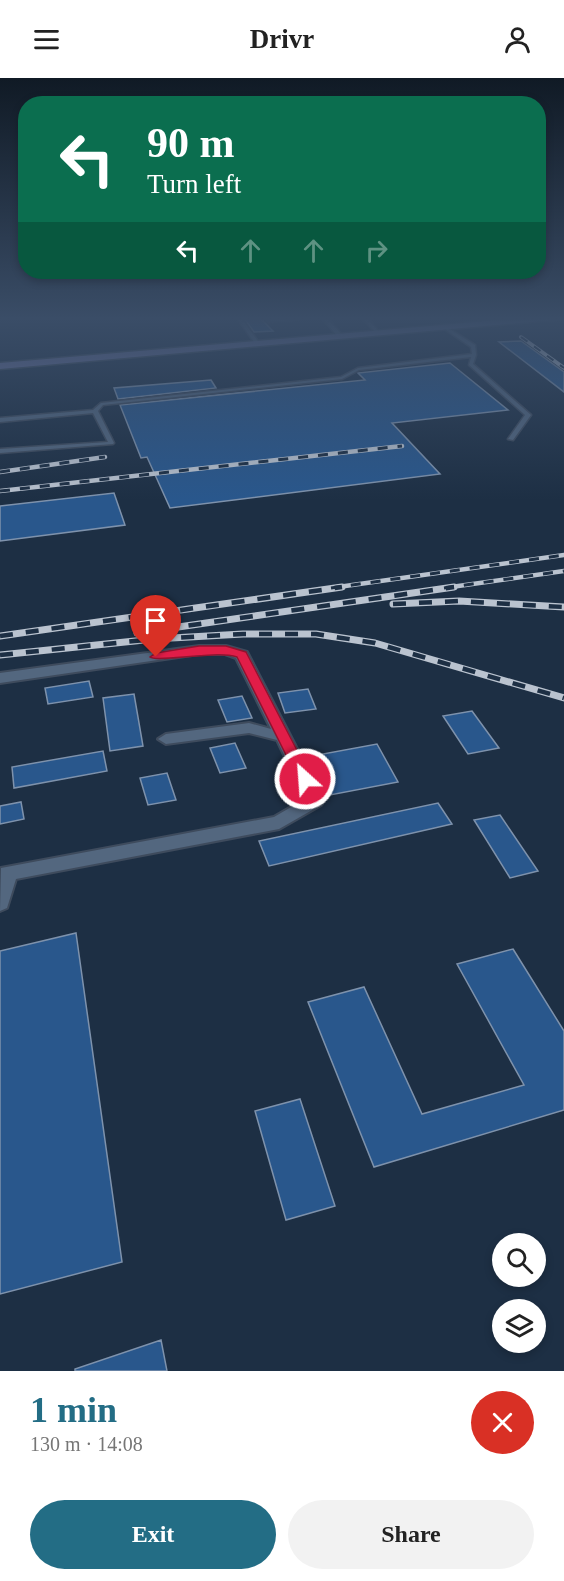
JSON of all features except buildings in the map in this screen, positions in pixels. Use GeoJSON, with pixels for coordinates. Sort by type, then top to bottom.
{"type":"FeatureCollection","features":[{"type":"Feature","properties":{"kind":"street"},"geometry":{"type":"LineString","coordinates":[[0,678],[199,650],[226,650],[242,655],[315,801],[279,823],[8,873],[0,903]]}},
{"type":"Feature","properties":{"kind":"street"},"geometry":{"type":"LineString","coordinates":[[166,739],[249,728],[284,737]]}},
{"type":"Feature","properties":{"kind":"lane"},"geometry":{"type":"LineString","coordinates":[[0,420],[95,411],[101,404],[339,378]]}},
{"type":"Feature","properties":{"kind":"lane"},"geometry":{"type":"LineString","coordinates":[[487,378],[528,415],[511,439]]}},
{"type":"Feature","properties":{"kind":"lane"},"geometry":{"type":"LineString","coordinates":[[0,451],[111,443],[95,411]]}},
{"type":"Feature","properties":{"kind":"railway"},"geometry":{"type":"LineString","coordinates":[[0,491],[402,446]]}},
{"type":"Feature","properties":{"kind":"railway"},"geometry":{"type":"LineString","coordinates":[[0,472],[105,457]]}},
{"type":"Feature","properties":{"kind":"railway"},"geometry":{"type":"LineString","coordinates":[[331,588],[564,555]]}},
{"type":"Feature","properties":{"kind":"railway"},"geometry":{"type":"LineString","coordinates":[[444,588],[564,571]]}},
{"type":"Feature","properties":{"kind":"railway"},"geometry":{"type":"LineString","coordinates":[[0,636],[342,587]]}},
{"type":"Feature","properties":{"kind":"railway"},"geometry":{"type":"LineString","coordinates":[[137,633],[454,587]]}},
{"type":"Feature","properties":{"kind":"railway"},"geometry":{"type":"LineString","coordinates":[[393,604],[459,601],[564,607]]}},
{"type":"Feature","properties":{"kind":"railway"},"geometry":{"type":"LineString","coordinates":[[0,655],[154,639],[243,634],[316,634],[375,643],[564,698]]}},
{"type":"Feature","properties":{"kind":"route"},"geometry":{"type":"LineString","coordinates":[[156,657],[199,650],[226,650],[242,655],[305,779]]}}]}
